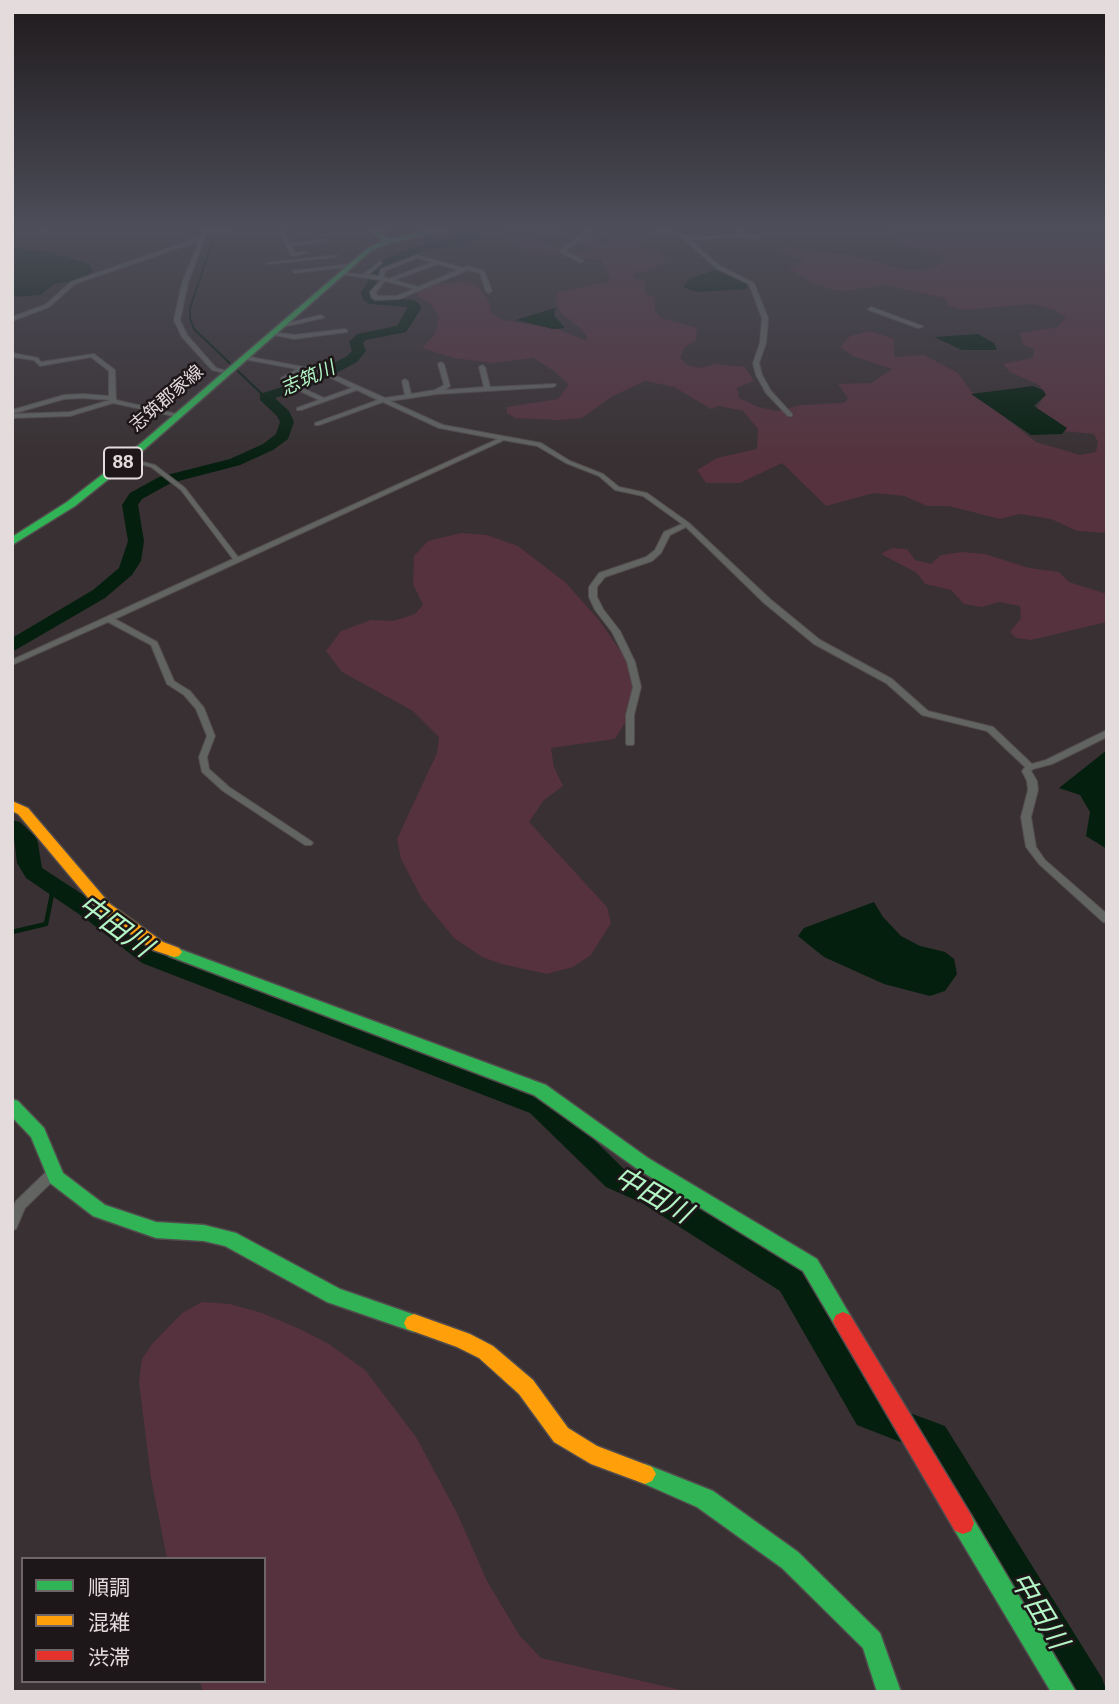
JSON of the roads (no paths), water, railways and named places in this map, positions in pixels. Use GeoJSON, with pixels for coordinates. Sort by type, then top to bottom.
{"type":"FeatureCollection","features":[{"type":"Feature","properties":{"kind":"street"},"geometry":{"type":"LineString","coordinates":[[12,319],[43,308]]}},
{"type":"Feature","properties":{"kind":"street"},"geometry":{"type":"LineString","coordinates":[[178,308],[177,324],[214,369],[226,373]]}},
{"type":"Feature","properties":{"kind":"street","name":"志筑郡家線"},"geometry":{"type":"LineString","coordinates":[[12,542],[71,504],[303,308]]}},
{"type":"Feature","properties":{"kind":"street"},"geometry":{"type":"LineString","coordinates":[[761,308],[765,318],[763,343],[756,363],[759,375],[768,392],[790,415]]}},
{"type":"Feature","properties":{"kind":"street"},"geometry":{"type":"LineString","coordinates":[[871,309],[920,327]]}},
{"type":"Feature","properties":{"kind":"street"},"geometry":{"type":"LineString","coordinates":[[277,330],[321,317]]}},
{"type":"Feature","properties":{"kind":"street"},"geometry":{"type":"LineString","coordinates":[[277,330],[294,337],[345,331]]}},
{"type":"Feature","properties":{"kind":"street"},"geometry":{"type":"LineString","coordinates":[[12,355],[36,359],[40,364],[92,355],[112,370],[113,399]]}},
{"type":"Feature","properties":{"kind":"street"},"geometry":{"type":"LineString","coordinates":[[244,359],[323,372],[380,401],[441,427],[500,440],[539,444],[568,462],[601,475],[617,489],[645,494],[687,524],[767,601],[817,642],[889,681],[925,713],[990,729],[1030,767]]}},
{"type":"Feature","properties":{"kind":"street"},"geometry":{"type":"LineString","coordinates":[[437,392],[447,386],[441,364]]}},
{"type":"Feature","properties":{"kind":"street"},"geometry":{"type":"LineString","coordinates":[[482,367],[487,389]]}},
{"type":"Feature","properties":{"kind":"street"},"geometry":{"type":"LineString","coordinates":[[283,379],[304,368]]}},
{"type":"Feature","properties":{"kind":"street"},"geometry":{"type":"LineString","coordinates":[[405,381],[408,396]]}},
{"type":"Feature","properties":{"kind":"street"},"geometry":{"type":"LineString","coordinates":[[317,424],[380,401],[408,396],[553,385]]}},
{"type":"Feature","properties":{"kind":"street"},"geometry":{"type":"LineString","coordinates":[[299,409],[355,388]]}},
{"type":"Feature","properties":{"kind":"street"},"geometry":{"type":"LineString","coordinates":[[300,389],[324,400]]}},
{"type":"Feature","properties":{"kind":"street"},"geometry":{"type":"LineString","coordinates":[[12,414],[73,396],[113,399],[178,415]]}},
{"type":"Feature","properties":{"kind":"street"},"geometry":{"type":"LineString","coordinates":[[12,414],[70,414],[113,399]]}},
{"type":"Feature","properties":{"kind":"street"},"geometry":{"type":"LineString","coordinates":[[12,663],[500,440]]}},
{"type":"Feature","properties":{"kind":"street"},"geometry":{"type":"LineString","coordinates":[[128,458],[153,466],[183,489],[237,560]]}},
{"type":"Feature","properties":{"kind":"street"},"geometry":{"type":"LineString","coordinates":[[630,743],[630,715],[637,687],[624,643],[599,610],[593,597],[593,587],[602,575],[649,559],[658,551],[667,534],[687,524]]}},
{"type":"Feature","properties":{"kind":"street"},"geometry":{"type":"LineString","coordinates":[[109,619],[154,644],[170,682],[200,708],[211,736],[203,757],[205,770],[226,789],[308,843]]}},
{"type":"Feature","properties":{"kind":"street"},"geometry":{"type":"LineString","coordinates":[[1107,733],[1026,771],[1033,790],[1026,817],[1031,847],[1042,862],[1107,920]]}},
{"type":"Feature","properties":{"kind":"street"},"geometry":{"type":"LineString","coordinates":[[12,805],[23,811],[105,908],[158,946],[540,1090],[642,1163],[808,1264],[1064,1692]]}},
{"type":"Feature","properties":{"kind":"street"},"geometry":{"type":"LineString","coordinates":[[12,1106],[38,1133],[53,1173],[85,1203],[99,1211],[156,1230],[204,1233],[229,1239],[334,1296],[463,1340],[486,1352],[526,1387],[561,1435],[591,1454],[681,1487],[705,1499],[790,1560],[872,1641],[889,1692]]}},
{"type":"Feature","properties":{"kind":"street"},"geometry":{"type":"LineString","coordinates":[[12,1225],[20,1205],[53,1173]]}},
{"type":"Feature","properties":{"kind":"waterway"},"geometry":{"type":"LineString","coordinates":[[190,308],[194,329],[265,397]]}},
{"type":"Feature","properties":{"kind":"waterway","name":"志筑川"},"geometry":{"type":"LineString","coordinates":[[12,646],[99,594],[126,571],[132,561],[136,541],[130,505],[136,496],[165,480],[235,462],[268,447],[283,436],[287,422],[284,414],[265,397],[305,384],[352,359],[359,351],[356,342],[362,337],[401,329],[415,308]]}},
{"type":"Feature","properties":{"kind":"waterway","name":"中田川"},"geometry":{"type":"LineString","coordinates":[[12,827],[26,838],[28,863],[34,873],[94,913],[151,957],[540,1105],[616,1179],[652,1194],[791,1281],[869,1414],[933,1438],[1088,1692]]}},
{"type":"Feature","properties":{"kind":"waterway","name":"志筑川"},"geometry":{"type":"LineString","coordinates":[[53,891],[54,884]]}},
{"type":"Feature","properties":{"kind":"waterway"},"geometry":{"type":"LineString","coordinates":[[12,932],[46,924],[53,889]]}}]}
